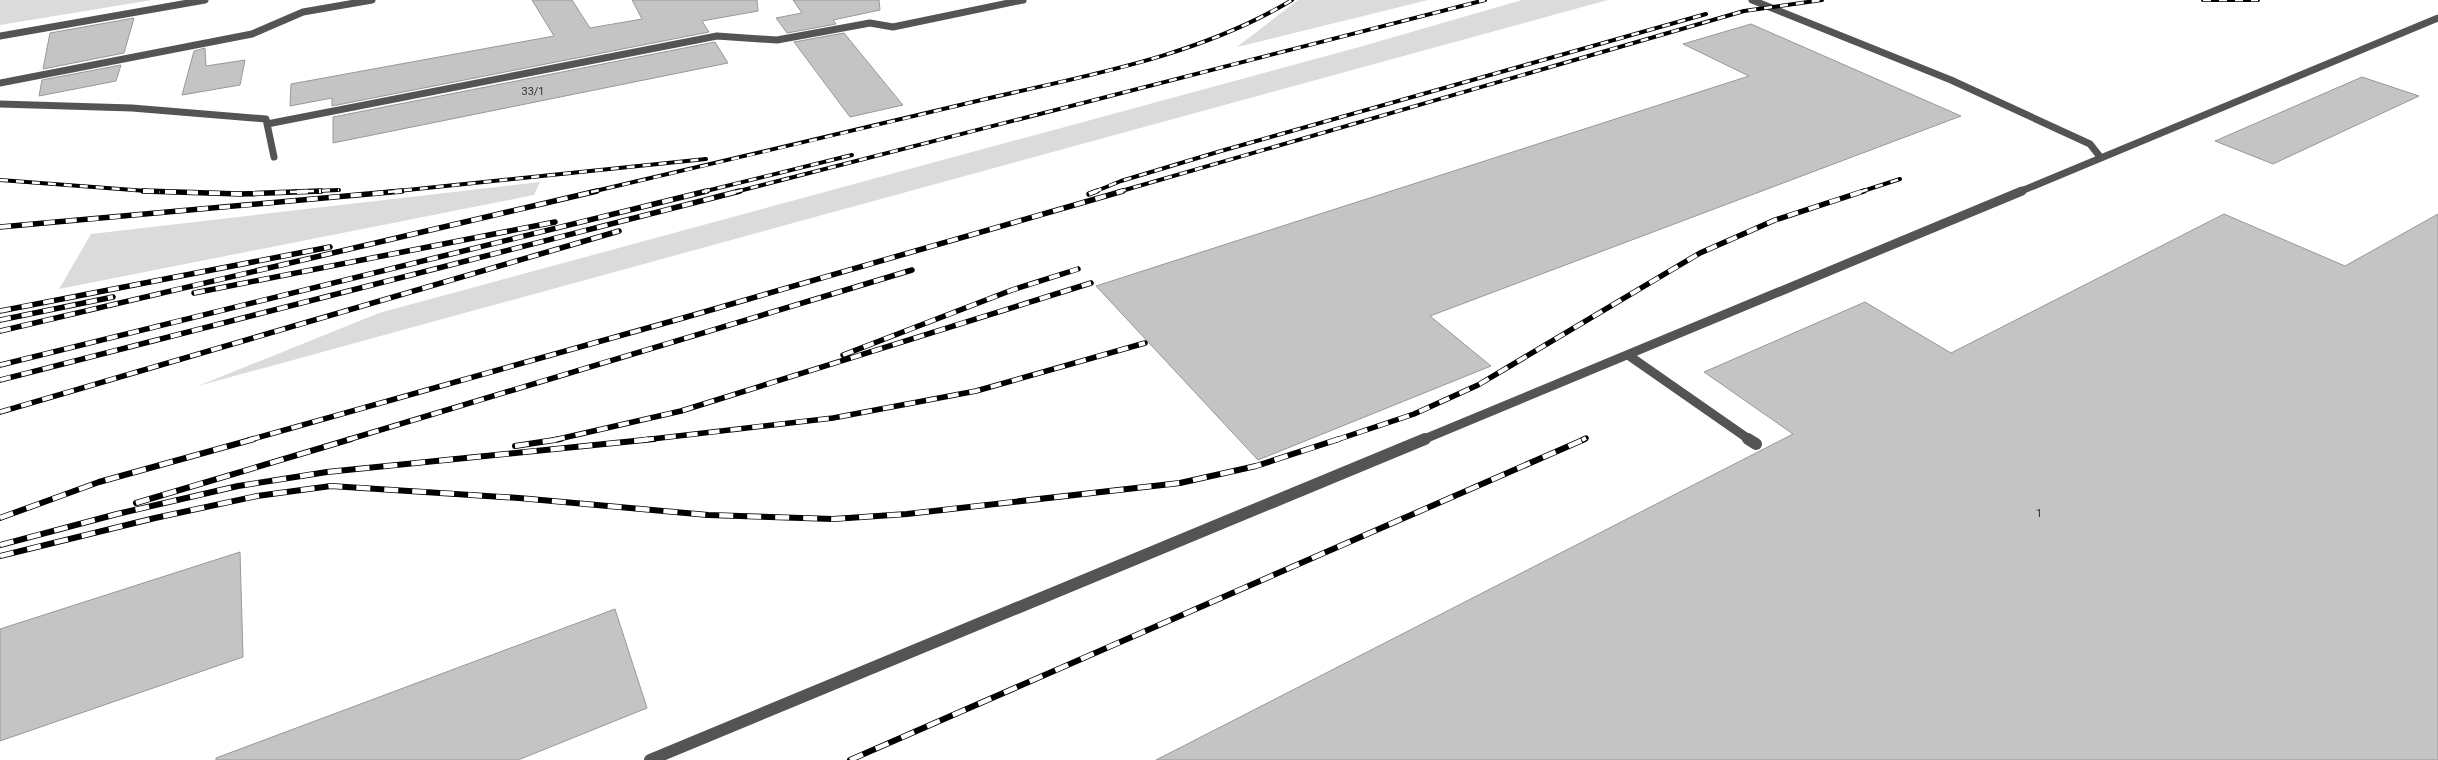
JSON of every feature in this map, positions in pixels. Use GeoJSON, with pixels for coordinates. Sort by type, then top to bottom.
{"type":"FeatureCollection","features":[{"type":"Feature","properties":{"kind":"lane"},"geometry":{"type":"LineString","coordinates":[[0,36],[205,0]]}},
{"type":"Feature","properties":{"kind":"lane"},"geometry":{"type":"LineString","coordinates":[[0,82],[252,34],[303,12],[372,0]]}},
{"type":"Feature","properties":{"kind":"lane"},"geometry":{"type":"LineString","coordinates":[[267,124],[717,36],[777,40],[870,22],[893,27],[1024,0]]}},
{"type":"Feature","properties":{"kind":"lane"},"geometry":{"type":"LineString","coordinates":[[1752,0],[1951,80],[2090,144],[2101,158]]}},
{"type":"Feature","properties":{"kind":"lane"},"geometry":{"type":"LineString","coordinates":[[650,760],[2438,18]]}},
{"type":"Feature","properties":{"kind":"lane"},"geometry":{"type":"LineString","coordinates":[[0,104],[132,108],[266,119],[274,157]]}},
{"type":"Feature","properties":{"kind":"lane"},"geometry":{"type":"LineString","coordinates":[[1628,354],[1756,444]]}},
{"type":"Feature","properties":{"kind":"shaded area"},"geometry":{"type":"Polygon","coordinates":[[[0,0],[152,0],[0,25],[0,0]]]}},
{"type":"Feature","properties":{"kind":"shaded area"},"geometry":{"type":"Polygon","coordinates":[[[1298,0],[1428,0],[1237,47],[1298,0]]]}},
{"type":"Feature","properties":{"kind":"shaded area"},"geometry":{"type":"Polygon","coordinates":[[[1522,0],[1608,0],[198,386],[379,313],[1363,46],[1522,0]]]}},
{"type":"Feature","properties":{"kind":"shaded area"},"geometry":{"type":"Polygon","coordinates":[[[540,182],[534,195],[59,289],[91,234],[540,182]]]}},
{"type":"Feature","properties":{"kind":"building"},"geometry":{"type":"Polygon","coordinates":[[[532,0],[572,0],[590,28],[642,19],[632,0],[757,0],[758,11],[702,21],[709,32],[332,106],[332,98],[290,106],[291,84],[554,36],[532,0]]]}},
{"type":"Feature","properties":{"kind":"building"},"geometry":{"type":"Polygon","coordinates":[[[793,0],[879,0],[880,10],[833,20],[836,24],[787,33],[776,18],[802,13],[793,0]]]}},
{"type":"Feature","properties":{"kind":"building"},"geometry":{"type":"Polygon","coordinates":[[[134,18],[124,53],[43,69],[50,33],[134,18]]]}},
{"type":"Feature","properties":{"kind":"building"},"geometry":{"type":"Polygon","coordinates":[[[1751,24],[1961,116],[1430,316],[1491,366],[1258,460],[1096,286],[1749,76],[1683,44],[1751,24]]]}},
{"type":"Feature","properties":{"kind":"building"},"geometry":{"type":"Polygon","coordinates":[[[844,33],[903,105],[850,117],[794,42],[844,33]]]}},
{"type":"Feature","properties":{"kind":"building"},"geometry":{"type":"Polygon","coordinates":[[[715,42],[728,63],[333,143],[333,117],[715,42]]]}},
{"type":"Feature","properties":{"kind":"building"},"geometry":{"type":"Polygon","coordinates":[[[205,48],[206,66],[245,60],[240,85],[182,95],[194,51],[205,48]]]}},
{"type":"Feature","properties":{"kind":"building"},"geometry":{"type":"Polygon","coordinates":[[[121,65],[116,81],[39,96],[42,80],[121,65]]]}},
{"type":"Feature","properties":{"kind":"building"},"geometry":{"type":"Polygon","coordinates":[[[2362,77],[2419,96],[2273,164],[2215,141],[2362,77]]]}},
{"type":"Feature","properties":{"kind":"building"},"geometry":{"type":"Polygon","coordinates":[[[2224,214],[2345,266],[2438,214],[2438,760],[1156,760],[1793,434],[1704,372],[1865,302],[1951,353],[2224,214]]]}},
{"type":"Feature","properties":{"kind":"building"},"geometry":{"type":"Polygon","coordinates":[[[240,552],[243,657],[0,741],[0,629],[240,552]]]}},
{"type":"Feature","properties":{"kind":"building"},"geometry":{"type":"Polygon","coordinates":[[[615,609],[647,708],[518,760],[216,760],[216,758],[615,609]]]}},
{"type":"Feature","properties":{"kind":"railway"},"geometry":{"type":"LineString","coordinates":[[591,192],[1139,62],[1218,36],[1256,20],[1292,0]]}},
{"type":"Feature","properties":{"kind":"railway"},"geometry":{"type":"LineString","coordinates":[[735,192],[1485,0]]}},
{"type":"Feature","properties":{"kind":"railway"},"geometry":{"type":"LineString","coordinates":[[1118,192],[1744,11],[1822,0]]}},
{"type":"Feature","properties":{"kind":"railway"},"geometry":{"type":"LineString","coordinates":[[2203,0],[2258,0]]}},
{"type":"Feature","properties":{"kind":"railway"},"geometry":{"type":"LineString","coordinates":[[1094,192],[1121,181],[1221,151],[1706,14]]}},
{"type":"Feature","properties":{"kind":"railway"},"geometry":{"type":"LineString","coordinates":[[702,192],[852,155]]}},
{"type":"Feature","properties":{"kind":"railway"},"geometry":{"type":"LineString","coordinates":[[388,192],[706,159]]}},
{"type":"Feature","properties":{"kind":"railway"},"geometry":{"type":"LineString","coordinates":[[1860,192],[1900,179]]}},
{"type":"Feature","properties":{"kind":"railway"},"geometry":{"type":"LineString","coordinates":[[0,180],[149,191]]}},
{"type":"Feature","properties":{"kind":"railway"},"geometry":{"type":"LineString","coordinates":[[290,192],[339,190]]}},
{"type":"Feature","properties":{"kind":"railway"},"geometry":{"type":"LineString","coordinates":[[143,191],[149,191]]}},
{"type":"Feature","properties":{"kind":"railway"},"geometry":{"type":"LineString","coordinates":[[149,191],[241,194],[321,191]]}},
{"type":"Feature","properties":{"kind":"railway"},"geometry":{"type":"LineString","coordinates":[[149,191],[160,192]]}},
{"type":"Feature","properties":{"kind":"railway"},"geometry":{"type":"LineString","coordinates":[[0,227],[402,191]]}},
{"type":"Feature","properties":{"kind":"railway"},"geometry":{"type":"LineString","coordinates":[[0,331],[597,191]]}},
{"type":"Feature","properties":{"kind":"railway"},"geometry":{"type":"LineString","coordinates":[[0,365],[707,191]]}},
{"type":"Feature","properties":{"kind":"railway"},"geometry":{"type":"LineString","coordinates":[[0,380],[740,191]]}},
{"type":"Feature","properties":{"kind":"railway"},"geometry":{"type":"LineString","coordinates":[[1089,194],[1097,191]]}},
{"type":"Feature","properties":{"kind":"railway"},"geometry":{"type":"LineString","coordinates":[[249,440],[683,318],[1123,191]]}},
{"type":"Feature","properties":{"kind":"railway"},"geometry":{"type":"LineString","coordinates":[[1339,439],[1414,414],[1478,385],[1700,253],[1775,220],[1864,191]]}},
{"type":"Feature","properties":{"kind":"railway"},"geometry":{"type":"LineString","coordinates":[[194,293],[555,222]]}},
{"type":"Feature","properties":{"kind":"railway"},"geometry":{"type":"LineString","coordinates":[[0,412],[619,231]]}},
{"type":"Feature","properties":{"kind":"railway"},"geometry":{"type":"LineString","coordinates":[[0,311],[330,247]]}},
{"type":"Feature","properties":{"kind":"railway"},"geometry":{"type":"LineString","coordinates":[[843,355],[1012,290],[1078,269]]}},
{"type":"Feature","properties":{"kind":"railway"},"geometry":{"type":"LineString","coordinates":[[347,440],[912,270]]}},
{"type":"Feature","properties":{"kind":"railway"},"geometry":{"type":"LineString","coordinates":[[554,440],[681,411],[1091,283]]}},
{"type":"Feature","properties":{"kind":"railway"},"geometry":{"type":"LineString","coordinates":[[0,320],[113,297]]}},
{"type":"Feature","properties":{"kind":"railway"},"geometry":{"type":"LineString","coordinates":[[643,440],[833,418],[976,391],[1145,343]]}},
{"type":"Feature","properties":{"kind":"railway"},"geometry":{"type":"LineString","coordinates":[[1582,440],[1586,438]]}},
{"type":"Feature","properties":{"kind":"railway"},"geometry":{"type":"LineString","coordinates":[[0,518],[99,482],[254,439]]}},
{"type":"Feature","properties":{"kind":"railway"},"geometry":{"type":"LineString","coordinates":[[136,503],[351,439]]}},
{"type":"Feature","properties":{"kind":"railway"},"geometry":{"type":"LineString","coordinates":[[515,446],[561,439]]}},
{"type":"Feature","properties":{"kind":"railway"},"geometry":{"type":"LineString","coordinates":[[0,545],[117,514],[238,486],[327,472],[654,439]]}},
{"type":"Feature","properties":{"kind":"railway"},"geometry":{"type":"LineString","coordinates":[[0,556],[155,518],[257,496],[331,486],[519,498],[708,515],[833,519],[907,514],[1180,483],[1256,466],[1339,439]]}},
{"type":"Feature","properties":{"kind":"railway"},"geometry":{"type":"LineString","coordinates":[[850,760],[1585,439]]}}]}
